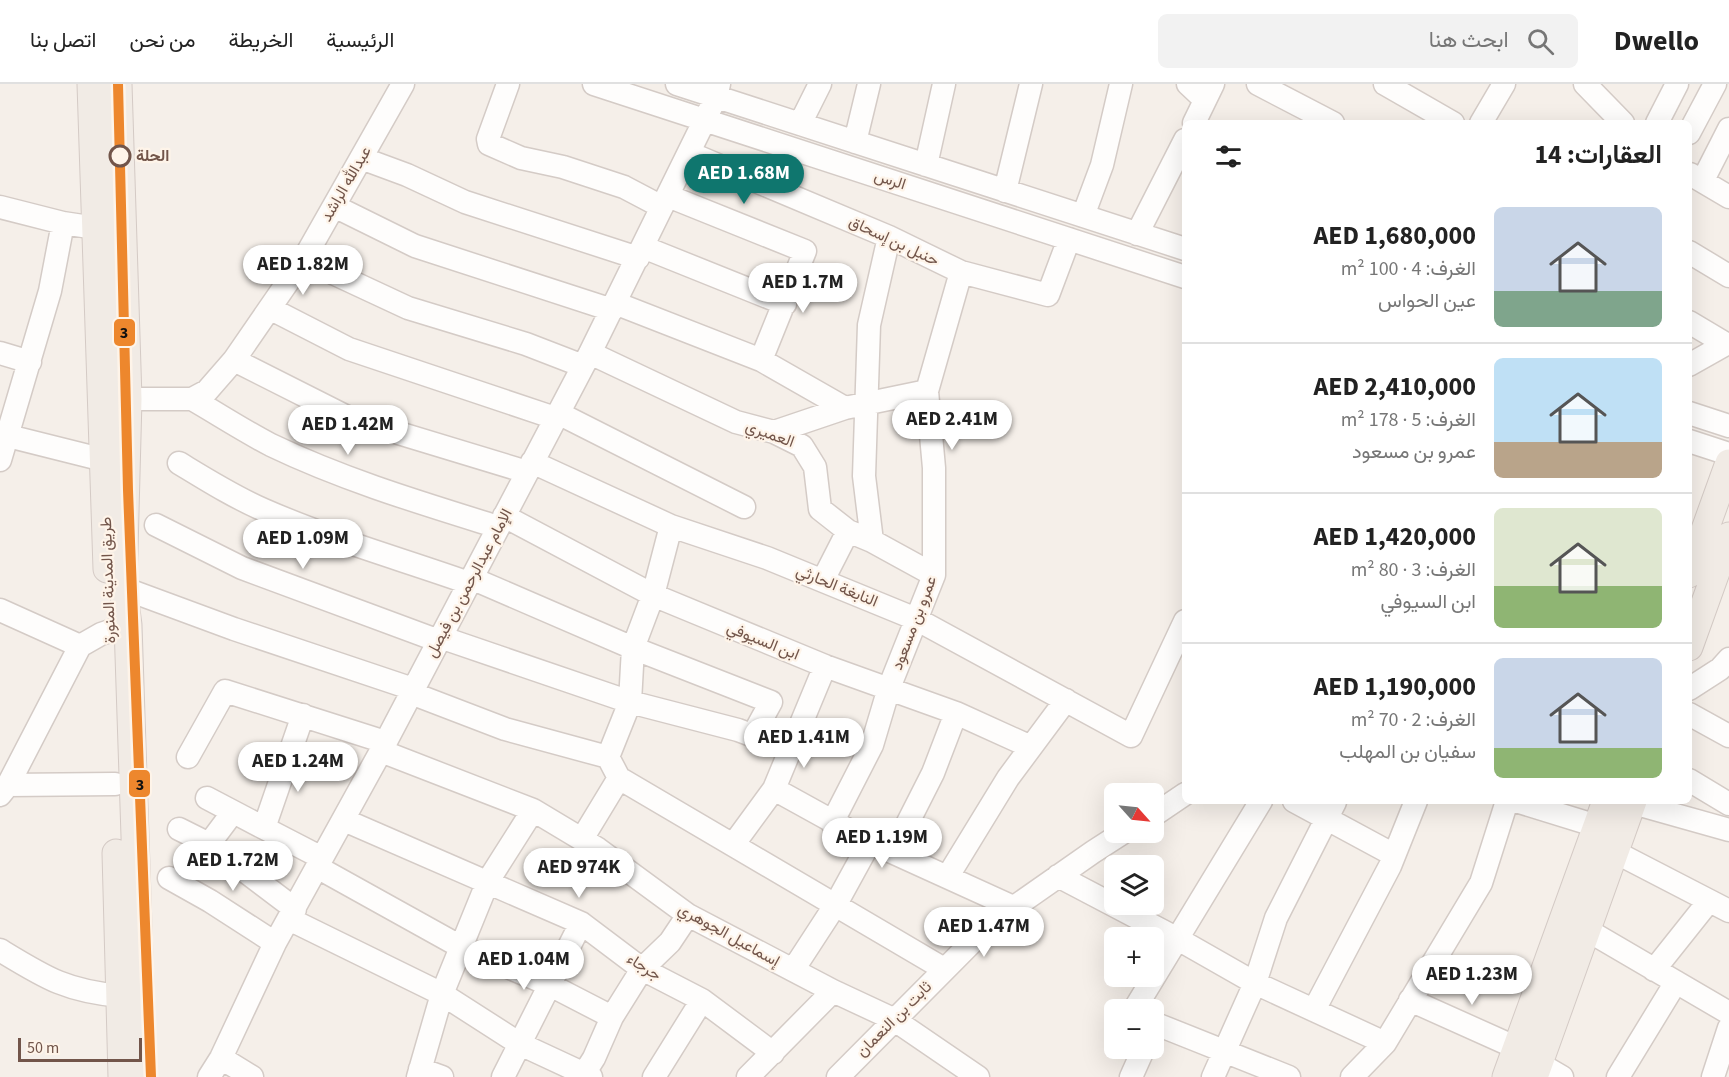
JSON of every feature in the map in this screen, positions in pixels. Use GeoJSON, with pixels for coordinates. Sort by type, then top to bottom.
{"type":"FeatureCollection","features":[{"type":"Feature","properties":{"kind":"main road","name":"طريق المدينة المنورة"},"geometry":{"type":"LineString","coordinates":[[91,84],[104,460],[119,629],[126,866],[143,1077]]}},
{"type":"Feature","properties":{"kind":"main road","name":"طريق المدينة المنورة"},"geometry":{"type":"LineString","coordinates":[[118,84],[128,399],[115,784],[126,866],[121,996],[122,1077]]}},
{"type":"Feature","properties":{"kind":"main road"},"geometry":{"type":"LineString","coordinates":[[1692,566],[1729,463]]}},
{"type":"Feature","properties":{"kind":"main road"},"geometry":{"type":"LineString","coordinates":[[1692,639],[1729,536]]}},
{"type":"Feature","properties":{"kind":"main road"},"geometry":{"type":"LineString","coordinates":[[1530,1063],[1598,826],[1622,804]]}},
{"type":"Feature","properties":{"kind":"main road"},"geometry":{"type":"LineString","coordinates":[[1506,1077],[1530,1063],[1587,930],[1615,852],[1624,804]]}},
{"type":"Feature","properties":{"kind":"street","name":"عبدالله الراشد"},"geometry":{"type":"LineString","coordinates":[[192,399],[207,391],[234,360],[271,309],[334,206],[403,84]]}},
{"type":"Feature","properties":{"kind":"street"},"geometry":{"type":"LineString","coordinates":[[508,84],[488,139],[489,144],[521,158],[563,167],[805,251],[761,360]]}},
{"type":"Feature","properties":{"kind":"street","name":"الرس"},"geometry":{"type":"LineString","coordinates":[[594,84],[1182,276]]}},
{"type":"Feature","properties":{"kind":"street","name":"الرس"},"geometry":{"type":"LineString","coordinates":[[677,84],[718,90],[800,124],[1182,248]]}},
{"type":"Feature","properties":{"kind":"street"},"geometry":{"type":"LineString","coordinates":[[800,124],[820,84]]}},
{"type":"Feature","properties":{"kind":"street"},"geometry":{"type":"LineString","coordinates":[[855,142],[870,84]]}},
{"type":"Feature","properties":{"kind":"street"},"geometry":{"type":"LineString","coordinates":[[927,165],[944,84]]}},
{"type":"Feature","properties":{"kind":"street"},"geometry":{"type":"LineString","coordinates":[[1005,190],[1031,84]]}},
{"type":"Feature","properties":{"kind":"street"},"geometry":{"type":"LineString","coordinates":[[1083,216],[1102,165],[1121,84]]}},
{"type":"Feature","properties":{"kind":"street"},"geometry":{"type":"LineString","coordinates":[[1188,84],[1209,92],[1195,120]]}},
{"type":"Feature","properties":{"kind":"street"},"geometry":{"type":"LineString","coordinates":[[1258,84],[1327,120]]}},
{"type":"Feature","properties":{"kind":"street"},"geometry":{"type":"LineString","coordinates":[[1385,84],[1449,120]]}},
{"type":"Feature","properties":{"kind":"street"},"geometry":{"type":"LineString","coordinates":[[1483,120],[1504,84]]}},
{"type":"Feature","properties":{"kind":"street"},"geometry":{"type":"LineString","coordinates":[[1659,120],[1677,84]]}},
{"type":"Feature","properties":{"kind":"street"},"geometry":{"type":"LineString","coordinates":[[1692,128],[1715,84]]}},
{"type":"Feature","properties":{"kind":"street"},"geometry":{"type":"LineString","coordinates":[[1591,86],[1620,120]]}},
{"type":"Feature","properties":{"kind":"street","name":"الإمام عبدالرحمن بن فيصل"},"geometry":{"type":"LineString","coordinates":[[215,1067],[275,943],[344,820],[614,307],[718,90]]}},
{"type":"Feature","properties":{"kind":"street"},"geometry":{"type":"LineString","coordinates":[[1729,129],[1696,177],[1729,197]]}},
{"type":"Feature","properties":{"kind":"street","name":"حنبل بن إسحاق"},"geometry":{"type":"LineString","coordinates":[[689,153],[890,237],[961,272],[1048,295],[1069,239]]}},
{"type":"Feature","properties":{"kind":"street"},"geometry":{"type":"LineString","coordinates":[[1137,234],[1176,178],[1182,153]]}},
{"type":"Feature","properties":{"kind":"street"},"geometry":{"type":"LineString","coordinates":[[361,158],[407,175],[465,202],[640,252],[785,304]]}},
{"type":"Feature","properties":{"kind":"street"},"geometry":{"type":"LineString","coordinates":[[334,206],[416,246],[614,307],[761,360],[855,407]]}},
{"type":"Feature","properties":{"kind":"street"},"geometry":{"type":"LineString","coordinates":[[0,207],[63,223],[96,228]]}},
{"type":"Feature","properties":{"kind":"street"},"geometry":{"type":"LineString","coordinates":[[0,460],[4,435],[30,362],[50,291],[63,223]]}},
{"type":"Feature","properties":{"kind":"street"},"geometry":{"type":"LineString","coordinates":[[872,541],[855,407],[868,325],[890,237]]}},
{"type":"Feature","properties":{"kind":"street"},"geometry":{"type":"LineString","coordinates":[[1692,254],[1729,276]]}},
{"type":"Feature","properties":{"kind":"street","name":"العميري"},"geometry":{"type":"LineString","coordinates":[[304,257],[408,308],[526,344],[586,359],[736,422],[774,432],[802,446],[815,467],[820,509],[848,531],[872,541],[934,575]]}},
{"type":"Feature","properties":{"kind":"street","name":"عمرو بن مسعود"},"geometry":{"type":"LineString","coordinates":[[832,822],[872,745],[889,688],[934,575],[934,468],[927,391],[961,272]]}},
{"type":"Feature","properties":{"kind":"street"},"geometry":{"type":"LineString","coordinates":[[271,309],[349,349],[556,416],[744,507]]}},
{"type":"Feature","properties":{"kind":"street"},"geometry":{"type":"LineString","coordinates":[[1692,324],[1726,344],[1692,363]]}},
{"type":"Feature","properties":{"kind":"street"},"geometry":{"type":"LineString","coordinates":[[0,353],[30,362]]}},
{"type":"Feature","properties":{"kind":"street","name":"النابغة الحارثي"},"geometry":{"type":"LineString","coordinates":[[234,360],[349,418],[529,467],[671,526],[767,558],[823,580],[916,619],[1131,736],[1182,627]]}},
{"type":"Feature","properties":{"kind":"street"},"geometry":{"type":"LineString","coordinates":[[774,432],[855,407],[927,391]]}},
{"type":"Feature","properties":{"kind":"street"},"geometry":{"type":"LineString","coordinates":[[128,399],[192,399]]}},
{"type":"Feature","properties":{"kind":"street","name":"ابن السيوفي"},"geometry":{"type":"LineString","coordinates":[[192,399],[269,444],[331,472],[392,494],[501,522],[653,595],[825,666],[956,713],[1031,747]]}},
{"type":"Feature","properties":{"kind":"street"},"geometry":{"type":"LineString","coordinates":[[1692,414],[1729,426]]}},
{"type":"Feature","properties":{"kind":"street"},"geometry":{"type":"LineString","coordinates":[[4,435],[104,460]]}},
{"type":"Feature","properties":{"kind":"street"},"geometry":{"type":"LineString","coordinates":[[1692,442],[1729,454]]}},
{"type":"Feature","properties":{"kind":"street"},"geometry":{"type":"LineString","coordinates":[[179,463],[230,494],[302,526],[470,580],[771,702],[753,735]]}},
{"type":"Feature","properties":{"kind":"street"},"geometry":{"type":"LineString","coordinates":[[156,525],[242,568],[440,639],[630,702],[753,735],[790,750]]}},
{"type":"Feature","properties":{"kind":"street"},"geometry":{"type":"LineString","coordinates":[[671,526],[653,595],[633,648],[630,702],[609,757],[619,778],[944,969]]}},
{"type":"Feature","properties":{"kind":"street"},"geometry":{"type":"LineString","coordinates":[[823,580],[848,531]]}},
{"type":"Feature","properties":{"kind":"street"},"geometry":{"type":"LineString","coordinates":[[123,588],[412,691],[505,729],[609,757]]}},
{"type":"Feature","properties":{"kind":"street"},"geometry":{"type":"LineString","coordinates":[[0,610],[80,646]]}},
{"type":"Feature","properties":{"kind":"street"},"geometry":{"type":"LineString","coordinates":[[4,790],[80,646],[101,634],[119,629]]}},
{"type":"Feature","properties":{"kind":"street"},"geometry":{"type":"LineString","coordinates":[[1692,657],[1726,667]]}},
{"type":"Feature","properties":{"kind":"street"},"geometry":{"type":"LineString","coordinates":[[733,845],[774,789],[825,666]]}},
{"type":"Feature","properties":{"kind":"street"},"geometry":{"type":"LineString","coordinates":[[1692,687],[1726,667]]}},
{"type":"Feature","properties":{"kind":"street","name":"إسماعيل الجوهري"},"geometry":{"type":"LineString","coordinates":[[188,757],[225,690],[303,715],[383,746],[533,810],[582,839],[688,915],[833,992],[893,1019],[978,1077]]}},
{"type":"Feature","properties":{"kind":"street"},"geometry":{"type":"LineString","coordinates":[[948,876],[1008,778],[1066,700]]}},
{"type":"Feature","properties":{"kind":"street"},"geometry":{"type":"LineString","coordinates":[[892,852],[933,774],[956,713]]}},
{"type":"Feature","properties":{"kind":"street"},"geometry":{"type":"LineString","coordinates":[[264,828],[303,715]]}},
{"type":"Feature","properties":{"kind":"street"},"geometry":{"type":"LineString","coordinates":[[1692,716],[1729,736]]}},
{"type":"Feature","properties":{"kind":"street"},"geometry":{"type":"LineString","coordinates":[[582,839],[619,778]]}},
{"type":"Feature","properties":{"kind":"street"},"geometry":{"type":"LineString","coordinates":[[1692,782],[1729,804]]}},
{"type":"Feature","properties":{"kind":"street"},"geometry":{"type":"LineString","coordinates":[[4,790],[115,784]]}},
{"type":"Feature","properties":{"kind":"street"},"geometry":{"type":"LineString","coordinates":[[774,789],[870,842],[1013,907]]}},
{"type":"Feature","properties":{"kind":"street"},"geometry":{"type":"LineString","coordinates":[[1164,808],[1182,796]]}},
{"type":"Feature","properties":{"kind":"street"},"geometry":{"type":"LineString","coordinates":[[207,798],[264,828],[461,947],[550,986],[612,1017]]}},
{"type":"Feature","properties":{"kind":"street"},"geometry":{"type":"LineString","coordinates":[[1140,999],[1259,804]]}},
{"type":"Feature","properties":{"kind":"street"},"geometry":{"type":"LineString","coordinates":[[1305,804],[1331,811],[1394,855]]}},
{"type":"Feature","properties":{"kind":"street"},"geometry":{"type":"LineString","coordinates":[[1314,1010],[1394,855],[1415,804]]}},
{"type":"Feature","properties":{"kind":"street"},"geometry":{"type":"LineString","coordinates":[[1352,1077],[1384,1043],[1481,883],[1506,804]]}},
{"type":"Feature","properties":{"kind":"street"},"geometry":{"type":"LineString","coordinates":[[1526,804],[1598,826]]}},
{"type":"Feature","properties":{"kind":"street"},"geometry":{"type":"LineString","coordinates":[[1632,804],[1729,830]]}},
{"type":"Feature","properties":{"kind":"street"},"geometry":{"type":"LineString","coordinates":[[442,1077],[419,1073],[442,994],[488,881],[533,810]]}},
{"type":"Feature","properties":{"kind":"street"},"geometry":{"type":"LineString","coordinates":[[1213,1077],[1255,983],[1276,918],[1331,811]]}},
{"type":"Feature","properties":{"kind":"street"},"geometry":{"type":"LineString","coordinates":[[209,844],[233,812]]}},
{"type":"Feature","properties":{"kind":"street","name":"جرجاء"},"geometry":{"type":"LineString","coordinates":[[344,820],[581,923],[642,969],[702,1000],[772,1053]]}},
{"type":"Feature","properties":{"kind":"street"},"geometry":{"type":"LineString","coordinates":[[179,829],[209,844],[292,914],[442,994],[520,1044],[586,1076],[612,1017],[642,969],[670,942],[688,915]]}},
{"type":"Feature","properties":{"kind":"street"},"geometry":{"type":"LineString","coordinates":[[793,970],[836,904],[870,842]]}},
{"type":"Feature","properties":{"kind":"street","name":"ثابت بن النعمان"},"geometry":{"type":"LineString","coordinates":[[842,1076],[893,1019],[990,924],[1108,843]]}},
{"type":"Feature","properties":{"kind":"street"},"geometry":{"type":"LineString","coordinates":[[1615,852],[1729,911]]}},
{"type":"Feature","properties":{"kind":"street"},"geometry":{"type":"LineString","coordinates":[[1058,876],[1176,938],[1255,983],[1384,1043]]}},
{"type":"Feature","properties":{"kind":"street"},"geometry":{"type":"LineString","coordinates":[[169,878],[210,901],[275,943]]}},
{"type":"Feature","properties":{"kind":"street"},"geometry":{"type":"LineString","coordinates":[[1654,970],[1709,901]]}},
{"type":"Feature","properties":{"kind":"street"},"geometry":{"type":"LineString","coordinates":[[503,1077],[581,923]]}},
{"type":"Feature","properties":{"kind":"street"},"geometry":{"type":"LineString","coordinates":[[1587,930],[1729,1013]]}},
{"type":"Feature","properties":{"kind":"street"},"geometry":{"type":"LineString","coordinates":[[0,950],[46,979],[78,991],[121,996]]}},
{"type":"Feature","properties":{"kind":"street"},"geometry":{"type":"LineString","coordinates":[[1618,1077],[1676,982]]}},
{"type":"Feature","properties":{"kind":"street"},"geometry":{"type":"LineString","coordinates":[[748,1077],[833,992]]}},
{"type":"Feature","properties":{"kind":"street"},"geometry":{"type":"LineString","coordinates":[[654,1077],[702,1000]]}},
{"type":"Feature","properties":{"kind":"street"},"geometry":{"type":"LineString","coordinates":[[1410,1000],[1530,1063],[1562,1077]]}},
{"type":"Feature","properties":{"kind":"street"},"geometry":{"type":"LineString","coordinates":[[1713,1077],[1729,1028]]}},
{"type":"Feature","properties":{"kind":"street"},"geometry":{"type":"LineString","coordinates":[[1164,1029],[1225,1050],[1289,1077]]}},
{"type":"Feature","properties":{"kind":"street"},"geometry":{"type":"LineString","coordinates":[[1131,1077],[1139,1059]]}},
{"type":"Feature","properties":{"kind":"street"},"geometry":{"type":"LineString","coordinates":[[215,1067],[252,1077]]}},
{"type":"Feature","properties":{"kind":"metro line","name":"3"},"geometry":{"type":"LineString","coordinates":[[118,84],[128,490],[151,1077]]}},
{"type":"Feature","properties":{"kind":"place","name":"الحلة"},"geometry":{"type":"Point","coordinates":[120,156]}}]}
